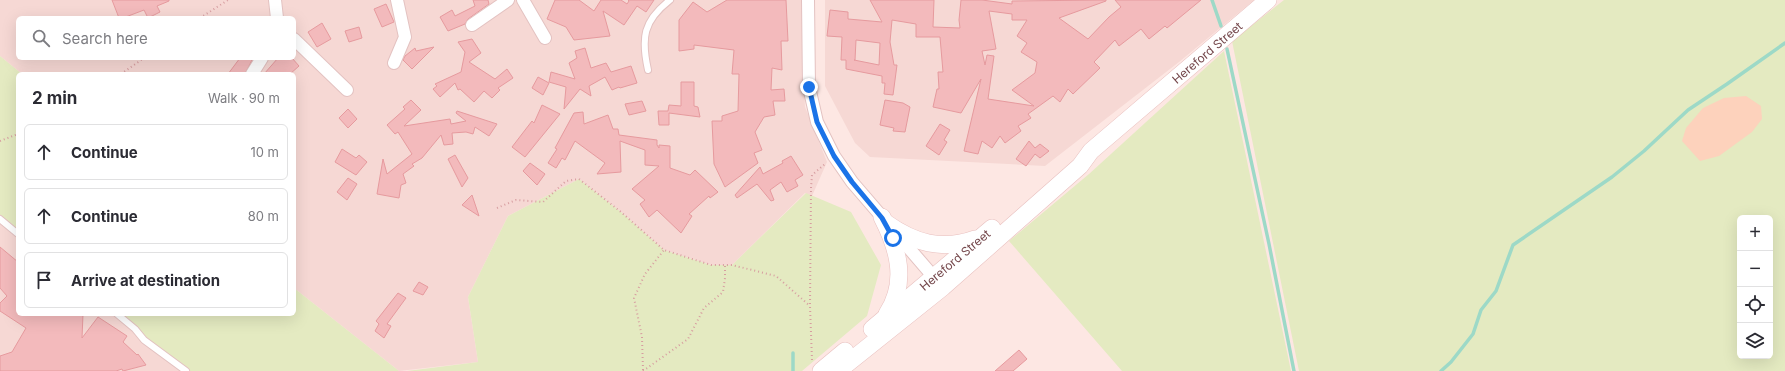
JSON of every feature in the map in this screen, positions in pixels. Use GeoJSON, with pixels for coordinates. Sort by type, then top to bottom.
{"type":"FeatureCollection","features":[{"type":"Feature","properties":{"kind":"main road","name":"Hereford Street"},"geometry":{"type":"LineString","coordinates":[[838,371],[938,282],[1080,166],[1091,151],[1268,0]]}},
{"type":"Feature","properties":{"kind":"main road","name":"Hereford Street"},"geometry":{"type":"LineString","coordinates":[[816,367],[938,282],[981,237],[1074,159],[1091,151]]}},
{"type":"Feature","properties":{"kind":"main road"},"geometry":{"type":"LineString","coordinates":[[884,220],[900,233],[927,244],[955,245],[981,237]]}},
{"type":"Feature","properties":{"kind":"main road"},"geometry":{"type":"LineString","coordinates":[[882,321],[895,298],[898,286],[899,270],[898,254],[884,220]]}},
{"type":"Feature","properties":{"kind":"street"},"geometry":{"type":"LineString","coordinates":[[275,0],[277,16]]}},
{"type":"Feature","properties":{"kind":"street"},"geometry":{"type":"LineString","coordinates":[[394,63],[405,37],[397,0]]}},
{"type":"Feature","properties":{"kind":"street"},"geometry":{"type":"LineString","coordinates":[[472,25],[508,0]]}},
{"type":"Feature","properties":{"kind":"street"},"geometry":{"type":"LineString","coordinates":[[523,0],[545,38]]}},
{"type":"Feature","properties":{"kind":"street"},"geometry":{"type":"LineString","coordinates":[[808,0],[809,87],[817,122],[834,156],[852,182],[938,282]]}},
{"type":"Feature","properties":{"kind":"street"},"geometry":{"type":"LineString","coordinates":[[296,41],[347,90]]}},
{"type":"Feature","properties":{"kind":"street"},"geometry":{"type":"LineString","coordinates":[[253,72],[261,60]]}},
{"type":"Feature","properties":{"kind":"lane"},"geometry":{"type":"LineString","coordinates":[[648,70],[643,49],[644,35],[659,8],[670,0]]}},
{"type":"Feature","properties":{"kind":"lane"},"geometry":{"type":"LineString","coordinates":[[0,219],[16,232]]}},
{"type":"Feature","properties":{"kind":"lane"},"geometry":{"type":"LineString","coordinates":[[119,316],[135,329],[144,340],[186,371]]}},
{"type":"Feature","properties":{"kind":"path"},"geometry":{"type":"LineString","coordinates":[[203,16],[228,0]]}},
{"type":"Feature","properties":{"kind":"path"},"geometry":{"type":"LineString","coordinates":[[124,72],[141,60]]}},
{"type":"Feature","properties":{"kind":"path"},"geometry":{"type":"LineString","coordinates":[[0,141],[16,135]]}},
{"type":"Feature","properties":{"kind":"path"},"geometry":{"type":"LineString","coordinates":[[816,367],[810,306],[812,175],[834,156]]}},
{"type":"Feature","properties":{"kind":"path"},"geometry":{"type":"LineString","coordinates":[[497,208],[516,200],[543,202],[566,181],[579,179],[621,212],[664,250],[711,265],[732,265],[776,276],[810,306]]}},
{"type":"Feature","properties":{"kind":"path"},"geometry":{"type":"LineString","coordinates":[[643,371],[642,337],[634,298],[645,274],[664,250]]}},
{"type":"Feature","properties":{"kind":"path"},"geometry":{"type":"LineString","coordinates":[[643,371],[668,355],[688,339],[704,308],[723,292],[725,278],[724,265]]}},
{"type":"Feature","properties":{"kind":"shaded area"},"geometry":{"type":"Polygon","coordinates":[[[0,0],[803,0],[802,48],[805,107],[827,162],[812,196],[805,193],[732,265],[711,265],[664,250],[621,212],[579,179],[508,216],[468,297],[478,362],[399,371],[296,290],[296,72],[20,72],[0,56],[0,0]]]}},
{"type":"Feature","properties":{"kind":"shaded area"},"geometry":{"type":"Polygon","coordinates":[[[825,0],[1254,0],[1179,62],[1045,166],[870,157],[855,143],[825,86],[825,0]]]}},
{"type":"Feature","properties":{"kind":"shaded area"},"geometry":{"type":"Polygon","coordinates":[[[0,219],[16,232],[16,316],[119,316],[186,371],[0,371],[0,219]]]}},
{"type":"Feature","properties":{"kind":"green space"},"geometry":{"type":"Polygon","coordinates":[[[1284,0],[1785,0],[1785,371],[1299,371],[1232,41],[1284,0]]]}},
{"type":"Feature","properties":{"kind":"green space"},"geometry":{"type":"Polygon","coordinates":[[[1224,51],[1291,371],[1122,371],[1009,241],[1089,174],[1224,51]]]}},
{"type":"Feature","properties":{"kind":"green space"},"geometry":{"type":"Polygon","coordinates":[[[0,56],[20,72],[16,72],[16,232],[0,219],[0,56]]]}},
{"type":"Feature","properties":{"kind":"green space"},"geometry":{"type":"Polygon","coordinates":[[[579,179],[621,212],[664,250],[711,265],[732,265],[806,193],[851,212],[881,265],[867,316],[802,371],[407,371],[478,362],[468,297],[508,216],[579,179]]]}},
{"type":"Feature","properties":{"kind":"green space"},"geometry":{"type":"Polygon","coordinates":[[[296,290],[399,371],[186,371],[119,316],[296,316],[296,290]]]}},
{"type":"Feature","properties":{"kind":"sand"},"geometry":{"type":"Polygon","coordinates":[[[1746,96],[1761,106],[1762,119],[1752,132],[1719,156],[1700,161],[1682,141],[1686,128],[1703,108],[1724,98],[1746,96]]]}},
{"type":"Feature","properties":{"kind":"building"},"geometry":{"type":"Polygon","coordinates":[[[112,0],[169,0],[157,6],[160,12],[152,16],[147,16],[144,10],[128,16],[118,16],[112,0]]]}},
{"type":"Feature","properties":{"kind":"building"},"geometry":{"type":"Polygon","coordinates":[[[473,0],[488,0],[489,4],[468,19],[465,24],[448,31],[440,17],[452,10],[455,16],[475,6],[473,0]]]}},
{"type":"Feature","properties":{"kind":"building"},"geometry":{"type":"Polygon","coordinates":[[[555,0],[579,0],[594,11],[601,0],[621,0],[627,4],[629,1],[628,0],[654,0],[646,12],[637,6],[624,25],[603,11],[610,36],[574,40],[566,27],[547,19],[555,0]]]}},
{"type":"Feature","properties":{"kind":"building"},"geometry":{"type":"Polygon","coordinates":[[[727,0],[786,0],[788,41],[781,41],[782,70],[772,68],[771,90],[784,89],[785,101],[773,101],[775,115],[764,117],[755,132],[762,150],[754,153],[758,163],[725,187],[714,164],[712,121],[722,121],[722,116],[738,111],[739,74],[732,74],[734,50],[694,45],[694,49],[679,51],[679,20],[693,2],[707,12],[727,0]]]}},
{"type":"Feature","properties":{"kind":"building"},"geometry":{"type":"Polygon","coordinates":[[[870,0],[934,0],[933,27],[960,28],[959,20],[961,0],[982,0],[1012,4],[1012,1],[1106,0],[1059,18],[1088,39],[1121,7],[1115,0],[1201,0],[1167,28],[1165,26],[1149,39],[1141,29],[1119,46],[1115,40],[1094,62],[1100,68],[1073,94],[1068,89],[1060,102],[1053,96],[1028,114],[1031,118],[1018,126],[1021,131],[1005,143],[1000,136],[992,148],[982,141],[978,154],[964,151],[981,79],[961,113],[933,107],[937,89],[939,89],[938,72],[943,72],[940,37],[916,37],[916,24],[892,20],[890,42],[894,65],[897,65],[893,95],[884,94],[885,83],[882,83],[882,76],[846,69],[846,60],[841,60],[842,37],[827,36],[830,10],[848,12],[848,19],[882,22],[870,0]],[[989,11],[996,49],[982,51],[985,65],[987,55],[994,56],[988,99],[1034,106],[1012,90],[1035,73],[1037,62],[1021,52],[1027,43],[1017,36],[1027,20],[1012,20],[1012,14],[989,11]],[[856,40],[854,60],[879,65],[880,43],[856,40]]]}},
{"type":"Feature","properties":{"kind":"building"},"geometry":{"type":"Polygon","coordinates":[[[386,4],[394,22],[382,27],[374,9],[386,4]]]}},
{"type":"Feature","properties":{"kind":"building"},"geometry":{"type":"Polygon","coordinates":[[[322,23],[331,39],[317,47],[308,32],[322,23]]]}},
{"type":"Feature","properties":{"kind":"building"},"geometry":{"type":"Polygon","coordinates":[[[359,27],[362,38],[349,42],[345,31],[359,27]]]}},
{"type":"Feature","properties":{"kind":"building"},"geometry":{"type":"Polygon","coordinates":[[[472,39],[481,53],[469,62],[495,79],[507,69],[513,78],[498,88],[500,90],[492,98],[484,91],[474,102],[460,89],[458,90],[455,83],[440,97],[433,89],[437,86],[435,84],[461,72],[465,52],[458,42],[472,39]]]}},
{"type":"Feature","properties":{"kind":"building"},"geometry":{"type":"Polygon","coordinates":[[[434,47],[412,69],[403,60],[405,56],[415,48],[416,51],[434,47]]]}},
{"type":"Feature","properties":{"kind":"building"},"geometry":{"type":"Polygon","coordinates":[[[585,48],[591,68],[606,63],[611,72],[631,66],[637,83],[612,90],[605,77],[589,86],[591,96],[580,89],[564,109],[566,87],[549,82],[551,72],[575,79],[569,63],[577,58],[575,51],[585,48]]]}},
{"type":"Feature","properties":{"kind":"building"},"geometry":{"type":"Polygon","coordinates":[[[238,60],[252,60],[246,72],[230,72],[238,60]]]}},
{"type":"Feature","properties":{"kind":"building"},"geometry":{"type":"Polygon","coordinates":[[[276,60],[294,60],[299,66],[292,72],[266,72],[276,60]]]}},
{"type":"Feature","properties":{"kind":"building"},"geometry":{"type":"Polygon","coordinates":[[[538,77],[549,83],[543,95],[532,88],[538,77]]]}},
{"type":"Feature","properties":{"kind":"building"},"geometry":{"type":"Polygon","coordinates":[[[681,82],[694,82],[694,106],[698,107],[700,117],[669,113],[669,125],[659,125],[658,111],[668,111],[669,105],[681,106],[681,82]]]}},
{"type":"Feature","properties":{"kind":"building"},"geometry":{"type":"Polygon","coordinates":[[[411,100],[421,110],[404,126],[450,119],[451,124],[466,121],[456,113],[457,111],[497,124],[489,136],[475,127],[473,134],[466,132],[452,133],[453,144],[444,145],[441,135],[422,158],[412,164],[414,166],[403,174],[406,183],[401,185],[399,198],[377,194],[383,159],[387,174],[412,154],[398,132],[395,134],[387,125],[405,109],[403,107],[411,100]]]}},
{"type":"Feature","properties":{"kind":"building"},"geometry":{"type":"Polygon","coordinates":[[[885,100],[903,103],[910,107],[905,132],[893,131],[894,128],[880,125],[885,100]]]}},
{"type":"Feature","properties":{"kind":"building"},"geometry":{"type":"Polygon","coordinates":[[[642,101],[646,111],[629,115],[625,104],[642,101]]]}},
{"type":"Feature","properties":{"kind":"building"},"geometry":{"type":"Polygon","coordinates":[[[542,105],[560,114],[525,157],[512,147],[532,121],[534,123],[542,105]]]}},
{"type":"Feature","properties":{"kind":"building"},"geometry":{"type":"Polygon","coordinates":[[[348,109],[357,119],[348,128],[339,118],[348,109]]]}},
{"type":"Feature","properties":{"kind":"building"},"geometry":{"type":"Polygon","coordinates":[[[583,112],[584,124],[608,115],[613,129],[618,129],[619,135],[657,140],[657,145],[659,148],[659,145],[670,146],[670,168],[690,175],[695,170],[718,192],[710,198],[709,196],[689,214],[692,216],[681,233],[657,210],[649,217],[640,204],[645,200],[632,189],[659,166],[645,165],[645,150],[620,141],[621,172],[597,174],[605,163],[575,141],[565,160],[562,158],[556,168],[548,163],[557,149],[555,148],[574,113],[583,112]]]}},
{"type":"Feature","properties":{"kind":"building"},"geometry":{"type":"Polygon","coordinates":[[[940,124],[950,130],[944,140],[947,142],[939,155],[926,146],[940,124]]]}},
{"type":"Feature","properties":{"kind":"building"},"geometry":{"type":"Polygon","coordinates":[[[1029,141],[1035,148],[1040,144],[1049,151],[1040,158],[1035,154],[1026,166],[1016,159],[1029,141]]]}},
{"type":"Feature","properties":{"kind":"building"},"geometry":{"type":"Polygon","coordinates":[[[342,149],[356,158],[359,155],[367,162],[356,175],[335,162],[342,149]]]}},
{"type":"Feature","properties":{"kind":"building"},"geometry":{"type":"Polygon","coordinates":[[[455,155],[468,178],[462,187],[448,159],[455,155]]]}},
{"type":"Feature","properties":{"kind":"building"},"geometry":{"type":"Polygon","coordinates":[[[791,156],[803,175],[795,180],[798,186],[787,192],[781,182],[770,190],[774,200],[771,201],[757,184],[737,198],[735,195],[760,167],[763,174],[783,163],[782,161],[791,156]]]}},
{"type":"Feature","properties":{"kind":"building"},"geometry":{"type":"Polygon","coordinates":[[[530,163],[545,174],[537,185],[523,171],[530,163]]]}},
{"type":"Feature","properties":{"kind":"building"},"geometry":{"type":"Polygon","coordinates":[[[348,178],[357,184],[347,200],[337,192],[348,178]]]}},
{"type":"Feature","properties":{"kind":"building"},"geometry":{"type":"Polygon","coordinates":[[[472,195],[479,216],[462,205],[472,195]]]}},
{"type":"Feature","properties":{"kind":"building"},"geometry":{"type":"Polygon","coordinates":[[[0,247],[16,260],[16,316],[83,316],[82,338],[98,317],[127,336],[123,342],[137,355],[138,354],[146,365],[123,371],[122,369],[116,371],[0,371],[0,356],[12,352],[26,328],[0,311],[0,303],[7,296],[0,288],[0,247]]]}},
{"type":"Feature","properties":{"kind":"building"},"geometry":{"type":"Polygon","coordinates":[[[419,282],[428,287],[423,295],[413,291],[419,282]]]}},
{"type":"Feature","properties":{"kind":"building"},"geometry":{"type":"Polygon","coordinates":[[[398,293],[406,298],[387,324],[391,326],[384,338],[375,331],[379,324],[376,321],[398,293]]]}},
{"type":"Feature","properties":{"kind":"building"},"geometry":{"type":"Polygon","coordinates":[[[1019,350],[1027,359],[1013,371],[995,371],[1019,350]]]}},
{"type":"Feature","properties":{"kind":"waterway"},"geometry":{"type":"LineString","coordinates":[[1212,0],[1221,26]]}},
{"type":"Feature","properties":{"kind":"waterway"},"geometry":{"type":"LineString","coordinates":[[1441,371],[1451,362],[1473,334],[1481,310],[1496,291],[1513,245],[1612,177],[1644,151],[1688,110],[1785,43]]}},
{"type":"Feature","properties":{"kind":"waterway"},"geometry":{"type":"LineString","coordinates":[[1227,49],[1269,244],[1294,371]]}},
{"type":"Feature","properties":{"kind":"waterway"},"geometry":{"type":"LineString","coordinates":[[793,353],[793,371]]}},
{"type":"Feature","properties":{"kind":"route"},"geometry":{"type":"LineString","coordinates":[[809,87],[817,122],[834,156],[852,182],[882,218],[893,238]]}}]}
